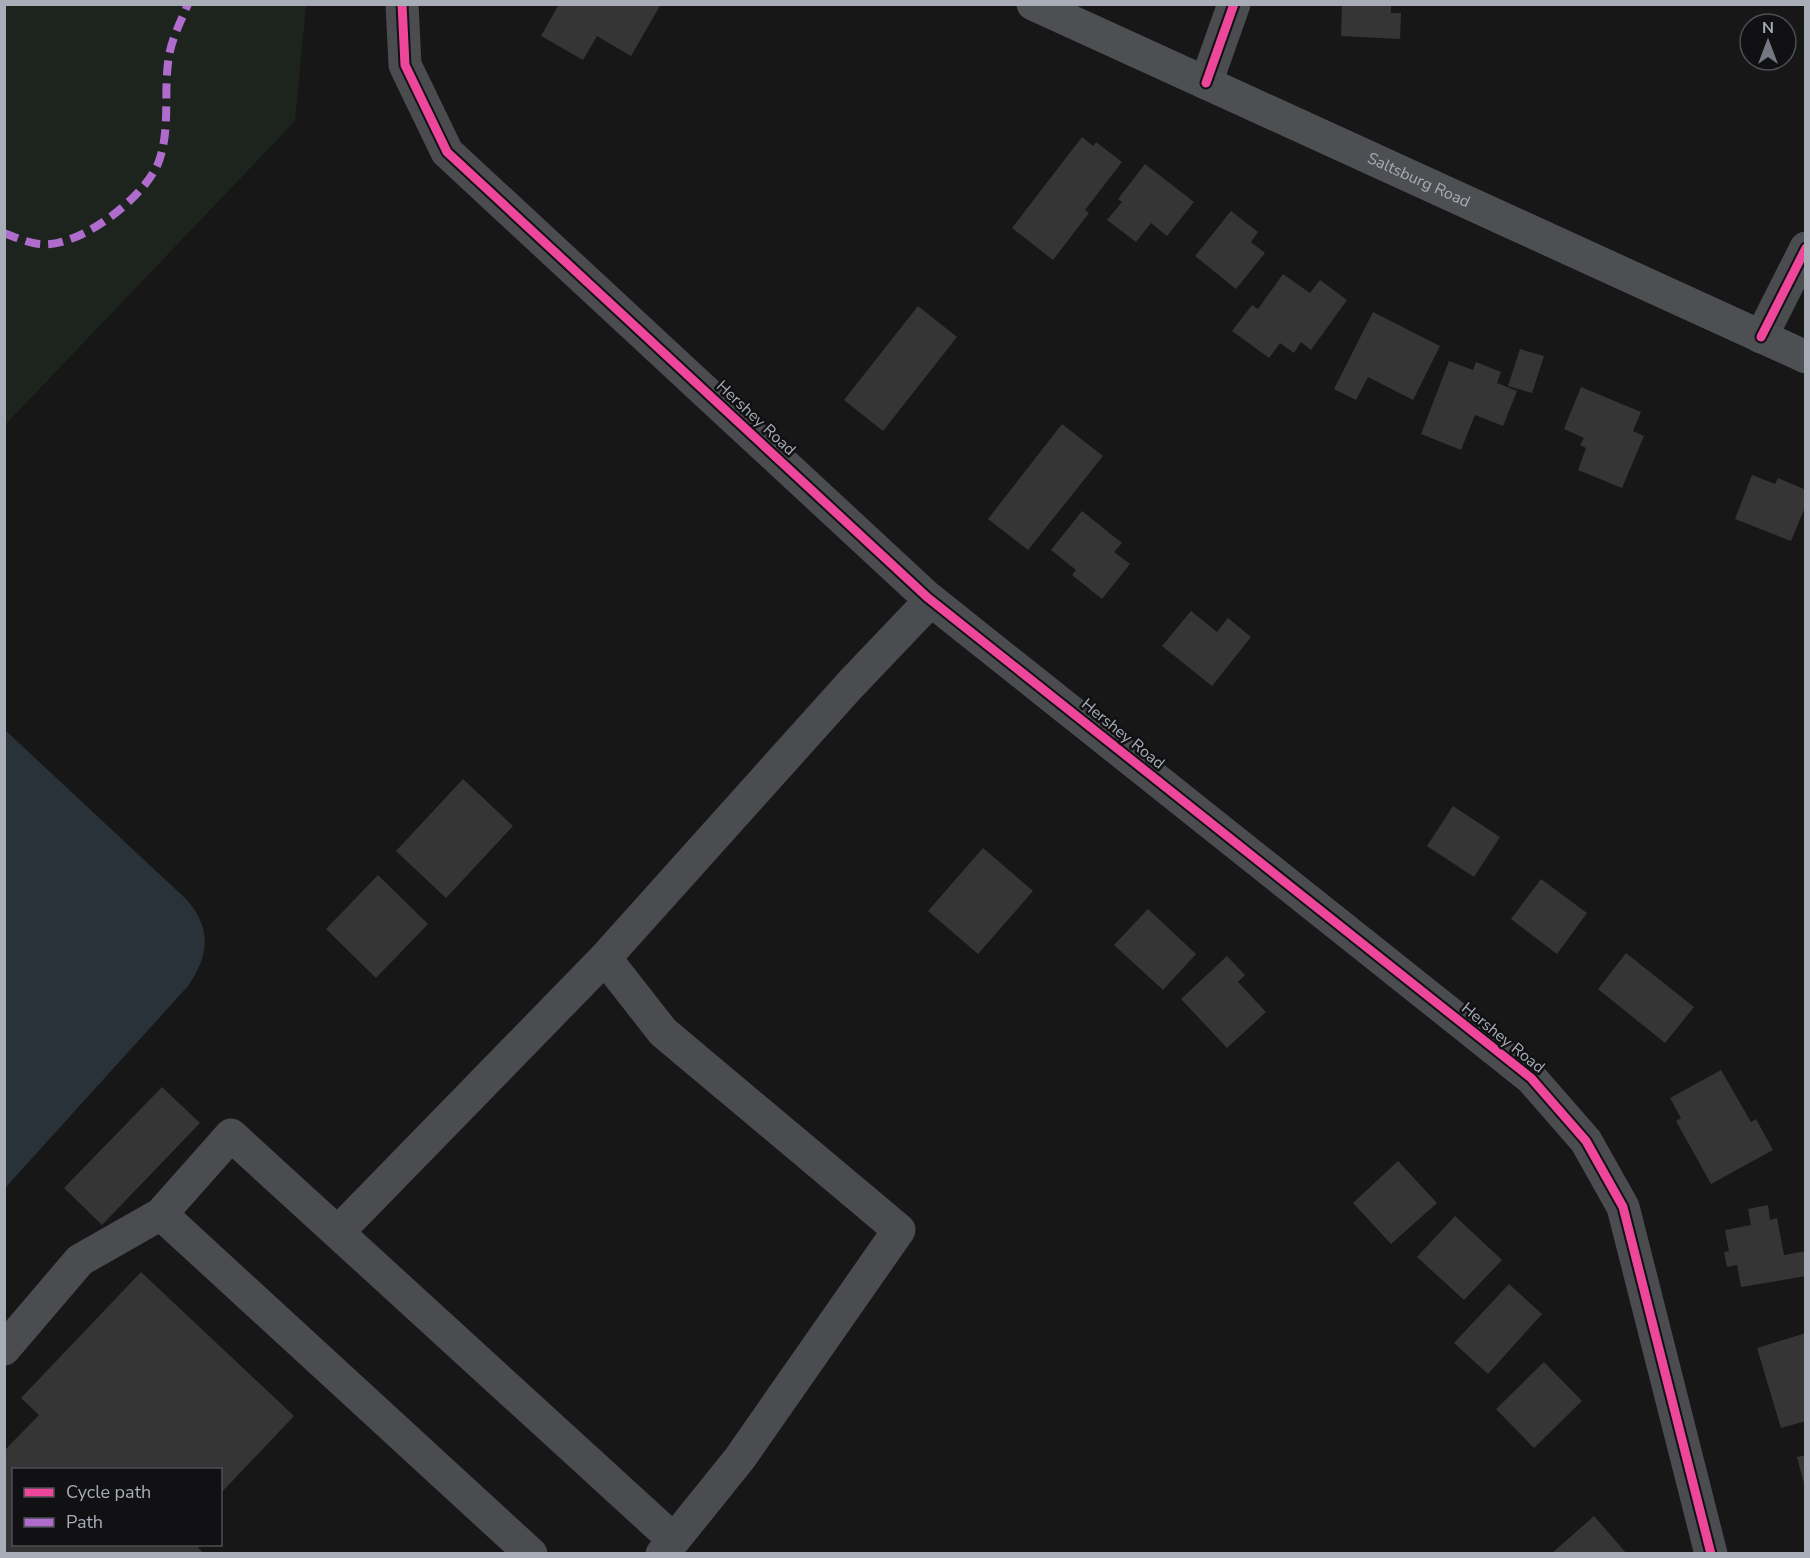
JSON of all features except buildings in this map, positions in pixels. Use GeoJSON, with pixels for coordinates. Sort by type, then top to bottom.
{"type":"FeatureCollection","features":[{"type":"Feature","properties":{"kind":"main road","name":"Saltsburg Road"},"geometry":{"type":"LineString","coordinates":[[1033,4],[1806,357]]}},
{"type":"Feature","properties":{"kind":"street","name":"Hershey Road"},"geometry":{"type":"LineString","coordinates":[[402,4],[405,65],[447,152],[931,600],[1531,1078],[1586,1141],[1623,1207],[1711,1554]]}},
{"type":"Feature","properties":{"kind":"street"},"geometry":{"type":"LineString","coordinates":[[1206,83],[1234,4]]}},
{"type":"Feature","properties":{"kind":"street"},"geometry":{"type":"LineString","coordinates":[[1761,337],[1806,248]]}},
{"type":"Feature","properties":{"kind":"street"},"geometry":{"type":"LineString","coordinates":[[338,1232],[605,958],[850,685],[931,600]]}},
{"type":"Feature","properties":{"kind":"street"},"geometry":{"type":"LineString","coordinates":[[4,1349],[80,1260],[161,1214],[231,1135],[338,1232],[668,1547],[740,1458],[899,1230],[663,1032],[605,958]]}},
{"type":"Feature","properties":{"kind":"street"},"geometry":{"type":"LineString","coordinates":[[161,1214],[531,1554]]}},
{"type":"Feature","properties":{"kind":"shaded area"},"geometry":{"type":"Polygon","coordinates":[[[4,5],[306,5],[295,121],[5,425],[4,5]]]}},
{"type":"Feature","properties":{"kind":"shaded area"},"geometry":{"type":"Polygon","coordinates":[[[5,730],[187,900],[201,922],[205,943],[200,964],[188,986],[5,1188],[5,730]]]}},
{"type":"Feature","properties":{"kind":"marked path"},"geometry":{"type":"LineString","coordinates":[[4,233],[39,244],[73,238],[109,218],[140,190],[152,175],[163,148],[169,56],[174,36],[188,4]]}},
{"type":"Feature","properties":{"kind":"cycle path"},"geometry":{"type":"LineString","coordinates":[[402,4],[405,65],[447,152],[927,597],[1531,1078],[1586,1141],[1623,1207],[1711,1554]]}},
{"type":"Feature","properties":{"kind":"cycle path"},"geometry":{"type":"LineString","coordinates":[[1206,83],[1234,4]]}},
{"type":"Feature","properties":{"kind":"cycle path"},"geometry":{"type":"LineString","coordinates":[[1761,337],[1806,248]]}}]}
